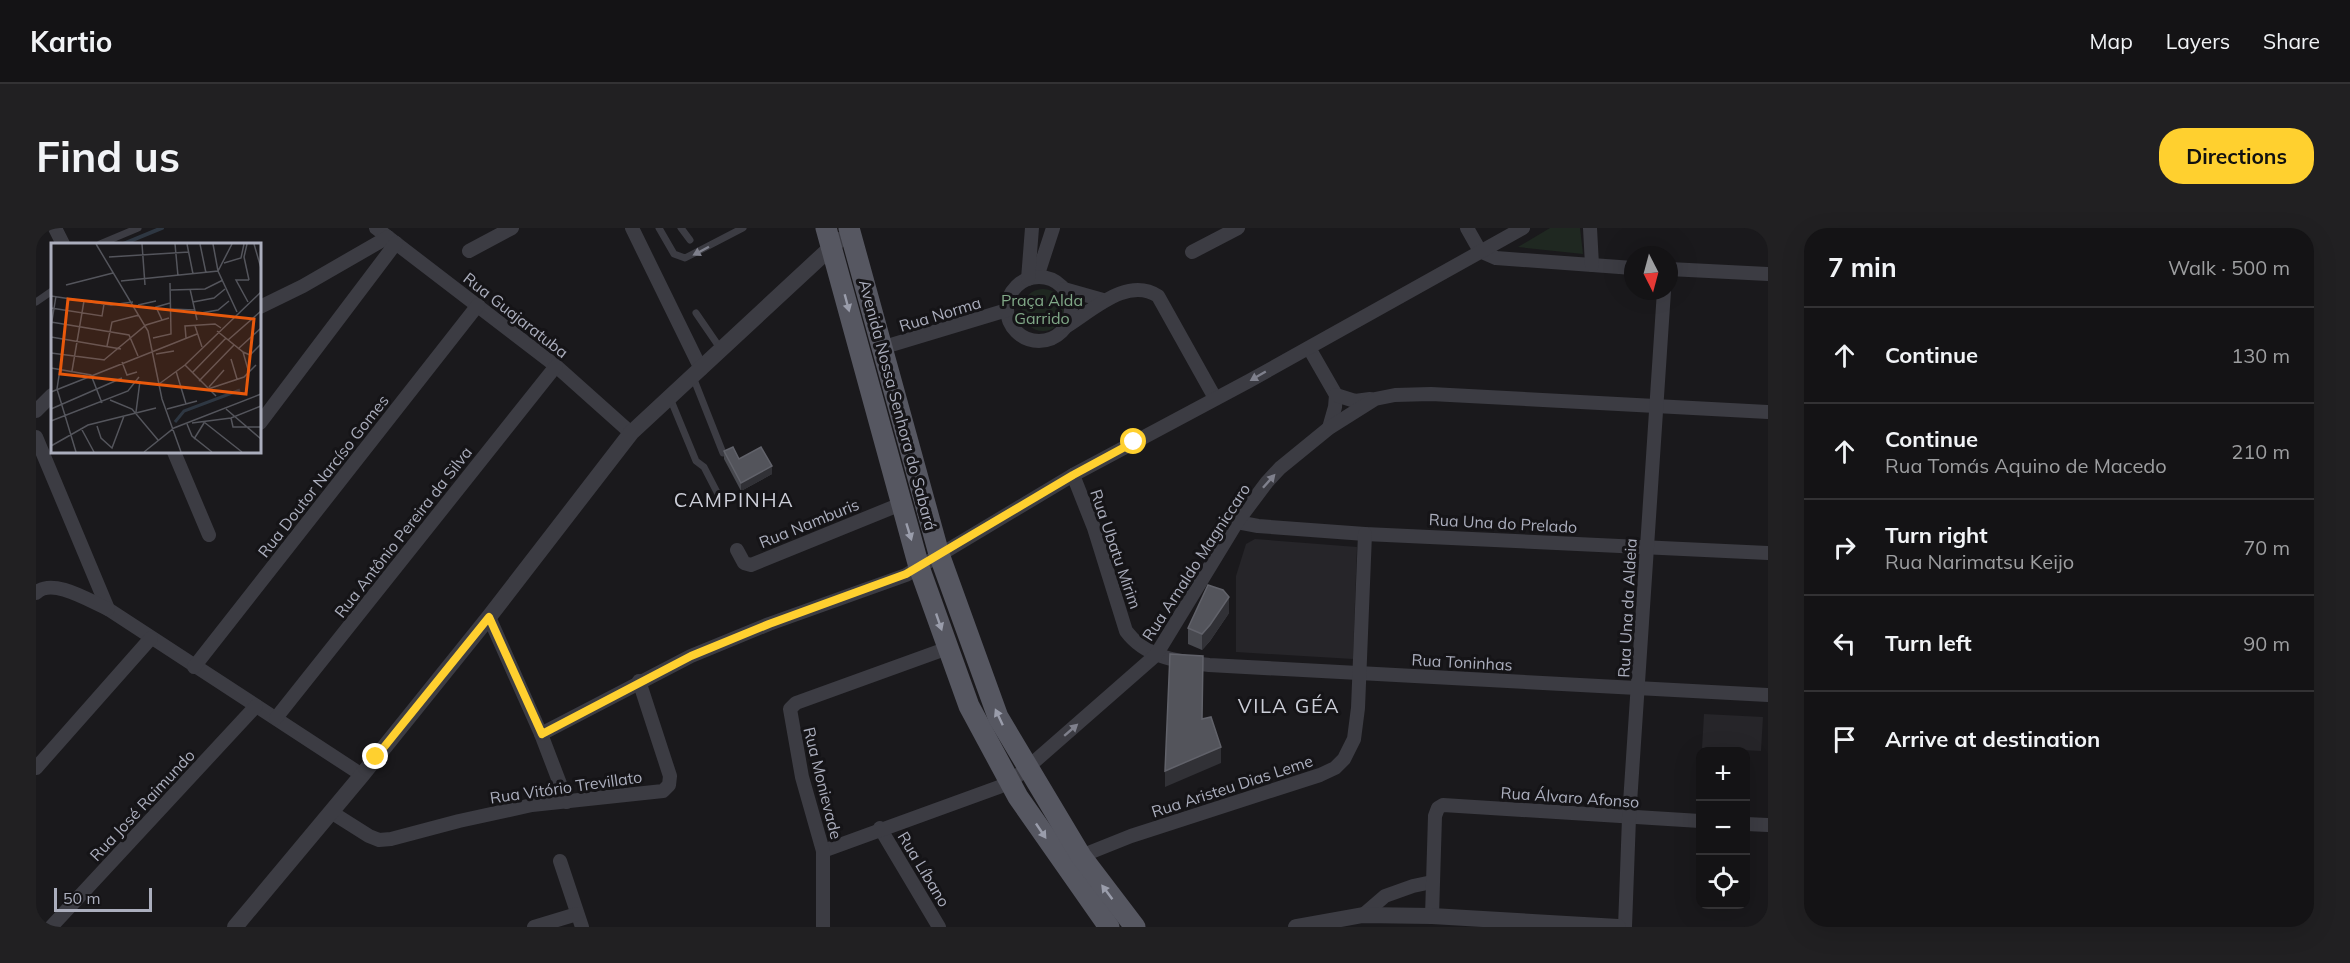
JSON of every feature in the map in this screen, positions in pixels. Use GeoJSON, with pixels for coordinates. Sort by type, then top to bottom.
{"type":"FeatureCollection","features":[{"type":"Feature","properties":{"kind":"main road","name":"Avenida Nossa Senhora do Sabará"},"geometry":{"type":"LineString","coordinates":[[850,231],[939,554],[998,717],[1081,856],[1135,927]]}},
{"type":"Feature","properties":{"kind":"main road","name":"Avenida Nossa Senhora do Sabará"},"geometry":{"type":"LineString","coordinates":[[829,237],[900,504],[919,567],[969,706],[1010,782],[1109,927]]}},
{"type":"Feature","properties":{"kind":"street"},"geometry":{"type":"LineString","coordinates":[[55,228],[62,243]]}},
{"type":"Feature","properties":{"kind":"street"},"geometry":{"type":"LineString","coordinates":[[469,251],[512,228]]}},
{"type":"Feature","properties":{"kind":"street"},"geometry":{"type":"LineString","coordinates":[[632,228],[697,373]]}},
{"type":"Feature","properties":{"kind":"street"},"geometry":{"type":"LineString","coordinates":[[1032,228],[1032,278]]}},
{"type":"Feature","properties":{"kind":"street"},"geometry":{"type":"LineString","coordinates":[[1053,228],[1032,278],[1014,290],[1010,297],[1007,310],[1011,325],[1018,333],[1027,339],[1048,340],[1058,336],[1067,326],[1096,308],[1104,300],[1136,289],[1148,289],[1158,296],[1215,398]]}},
{"type":"Feature","properties":{"kind":"street"},"geometry":{"type":"LineString","coordinates":[[1192,252],[1238,228]]}},
{"type":"Feature","properties":{"kind":"street"},"geometry":{"type":"LineString","coordinates":[[1467,228],[1480,251],[1496,258],[1624,267]]}},
{"type":"Feature","properties":{"kind":"street"},"geometry":{"type":"LineString","coordinates":[[542,734],[639,681],[701,652],[769,624],[906,574],[1073,475],[1309,348],[1523,228]]}},
{"type":"Feature","properties":{"kind":"street"},"geometry":{"type":"LineString","coordinates":[[1590,228],[1592,265]]}},
{"type":"Feature","properties":{"kind":"street"},"geometry":{"type":"LineString","coordinates":[[235,927],[362,775],[489,617],[631,433],[722,350],[829,237],[850,231]]}},
{"type":"Feature","properties":{"kind":"street"},"geometry":{"type":"LineString","coordinates":[[261,307],[303,286],[387,236]]}},
{"type":"Feature","properties":{"kind":"street"},"geometry":{"type":"LineString","coordinates":[[261,422],[387,236]]}},
{"type":"Feature","properties":{"kind":"street","name":"Rua Guajaratuba"},"geometry":{"type":"LineString","coordinates":[[387,236],[556,366],[631,433]]}},
{"type":"Feature","properties":{"kind":"street"},"geometry":{"type":"LineString","coordinates":[[1678,270],[1768,274]]}},
{"type":"Feature","properties":{"kind":"street"},"geometry":{"type":"LineString","coordinates":[[1032,278],[1052,280],[1064,289],[1104,300]]}},
{"type":"Feature","properties":{"kind":"street"},"geometry":{"type":"LineString","coordinates":[[1064,289],[1071,303],[1067,326]]}},
{"type":"Feature","properties":{"kind":"street","name":"Rua Una da Aldeia"},"geometry":{"type":"LineString","coordinates":[[1624,927],[1629,818],[1663,300]]}},
{"type":"Feature","properties":{"kind":"street","name":"Rua Doutor Narcíso Gomes"},"geometry":{"type":"LineString","coordinates":[[194,667],[478,305]]}},
{"type":"Feature","properties":{"kind":"street","name":"Rua Norma"},"geometry":{"type":"LineString","coordinates":[[881,348],[1007,310]]}},
{"type":"Feature","properties":{"kind":"street"},"geometry":{"type":"LineString","coordinates":[[1309,348],[1335,395],[1335,408],[1329,428]]}},
{"type":"Feature","properties":{"kind":"street","name":"Rua Antônio Pereira da Silva"},"geometry":{"type":"LineString","coordinates":[[276,718],[556,366]]}},
{"type":"Feature","properties":{"kind":"street","name":"Rua Arnaldo Magniccaro"},"geometry":{"type":"LineString","coordinates":[[823,851],[880,828],[1010,782],[1156,655],[1237,522],[1267,482],[1305,446],[1375,399],[1395,395],[1431,394],[1768,411]]}},
{"type":"Feature","properties":{"kind":"street"},"geometry":{"type":"LineString","coordinates":[[1335,395],[1354,401],[1375,399]]}},
{"type":"Feature","properties":{"kind":"street"},"geometry":{"type":"LineString","coordinates":[[36,411],[51,396]]}},
{"type":"Feature","properties":{"kind":"street"},"geometry":{"type":"LineString","coordinates":[[36,438],[108,609]]}},
{"type":"Feature","properties":{"kind":"street"},"geometry":{"type":"LineString","coordinates":[[174,453],[209,535]]}},
{"type":"Feature","properties":{"kind":"street","name":"Rua Ubatu Mirim"},"geometry":{"type":"LineString","coordinates":[[1073,475],[1094,528],[1126,631],[1134,642],[1156,655]]}},
{"type":"Feature","properties":{"kind":"street","name":"Rua Namburis"},"geometry":{"type":"LineString","coordinates":[[737,550],[744,563],[749,565],[900,504]]}},
{"type":"Feature","properties":{"kind":"street","name":"Rua Una do Prelado"},"geometry":{"type":"LineString","coordinates":[[1237,522],[1258,526],[1365,534],[1768,554]]}},
{"type":"Feature","properties":{"kind":"street","name":"Rua Aristeu Dias Leme"},"geometry":{"type":"LineString","coordinates":[[1081,856],[1131,837],[1320,775],[1335,768],[1348,754],[1354,739],[1365,534]]}},
{"type":"Feature","properties":{"kind":"street"},"geometry":{"type":"LineString","coordinates":[[36,593],[45,587],[56,587],[108,609],[362,775]]}},
{"type":"Feature","properties":{"kind":"street"},"geometry":{"type":"LineString","coordinates":[[489,617],[542,734],[567,802]]}},
{"type":"Feature","properties":{"kind":"street"},"geometry":{"type":"LineString","coordinates":[[36,768],[151,638]]}},
{"type":"Feature","properties":{"kind":"street","name":"Rua Monievade"},"geometry":{"type":"LineString","coordinates":[[823,927],[823,851],[802,777],[790,709],[796,703],[948,648]]}},
{"type":"Feature","properties":{"kind":"street","name":"Rua Toninhas"},"geometry":{"type":"LineString","coordinates":[[1156,655],[1174,661],[1209,665],[1768,695]]}},
{"type":"Feature","properties":{"kind":"street","name":"Rua Vitório Trevillato"},"geometry":{"type":"LineString","coordinates":[[331,812],[379,840],[532,805],[663,791],[669,784],[670,776],[639,681]]}},
{"type":"Feature","properties":{"kind":"street","name":"Rua José Raimundo"},"geometry":{"type":"LineString","coordinates":[[51,927],[256,706]]}},
{"type":"Feature","properties":{"kind":"street","name":"Rua Álvaro Afonso"},"geometry":{"type":"LineString","coordinates":[[1432,882],[1435,816],[1438,808],[1450,804],[1696,821]]}},
{"type":"Feature","properties":{"kind":"street"},"geometry":{"type":"LineString","coordinates":[[1750,824],[1768,825]]}},
{"type":"Feature","properties":{"kind":"street","name":"Rua Líbano"},"geometry":{"type":"LineString","coordinates":[[880,828],[939,927]]}},
{"type":"Feature","properties":{"kind":"street"},"geometry":{"type":"LineString","coordinates":[[534,927],[579,921],[560,861]]}},
{"type":"Feature","properties":{"kind":"street"},"geometry":{"type":"LineString","coordinates":[[1363,915],[1385,896],[1432,882],[1425,920]]}},
{"type":"Feature","properties":{"kind":"street"},"geometry":{"type":"LineString","coordinates":[[1296,927],[1363,915],[1425,920],[1618,927]]}},
{"type":"Feature","properties":{"kind":"lane"},"geometry":{"type":"LineString","coordinates":[[102,243],[138,228]]}},
{"type":"Feature","properties":{"kind":"lane"},"geometry":{"type":"LineString","coordinates":[[659,228],[674,254],[684,258],[743,228]]}},
{"type":"Feature","properties":{"kind":"lane"},"geometry":{"type":"LineString","coordinates":[[681,228],[690,240]]}},
{"type":"Feature","properties":{"kind":"lane"},"geometry":{"type":"LineString","coordinates":[[36,302],[51,292]]}},
{"type":"Feature","properties":{"kind":"lane"},"geometry":{"type":"LineString","coordinates":[[696,313],[722,350]]}},
{"type":"Feature","properties":{"kind":"lane"},"geometry":{"type":"LineString","coordinates":[[697,373],[723,453]]}},
{"type":"Feature","properties":{"kind":"lane"},"geometry":{"type":"LineString","coordinates":[[669,398],[696,461],[704,467],[720,498]]}},
{"type":"Feature","properties":{"kind":"shaded area"},"geometry":{"type":"Polygon","coordinates":[[[1255,539],[1357,547],[1353,659],[1236,652],[1236,576],[1246,544],[1255,539]]]}},
{"type":"Feature","properties":{"kind":"shaded area"},"geometry":{"type":"Polygon","coordinates":[[[1704,714],[1763,717],[1761,751],[1750,750],[1750,747],[1702,747],[1704,714]]]}},
{"type":"Feature","properties":{"kind":"green space"},"geometry":{"type":"Polygon","coordinates":[[[1550,228],[1580,228],[1583,254],[1518,247],[1550,228]]]}},
{"type":"Feature","properties":{"kind":"green space","name":"Praça Alda Garrido"},"geometry":{"type":"Polygon","coordinates":[[[1043,289],[1051,290],[1058,295],[1063,302],[1063,318],[1058,325],[1051,330],[1043,331],[1035,330],[1028,325],[1023,318],[1022,310],[1023,302],[1028,295],[1035,290],[1043,289]]]}},
{"type":"Feature","properties":{"kind":"building"},"geometry":{"type":"Polygon","coordinates":[[[733,447],[739,459],[761,447],[772,466],[741,483],[724,451],[733,447]]]}},
{"type":"Feature","properties":{"kind":"building"},"geometry":{"type":"Polygon","coordinates":[[[1208,585],[1223,590],[1229,597],[1202,634],[1188,628],[1208,585]]]}},
{"type":"Feature","properties":{"kind":"building"},"geometry":{"type":"Polygon","coordinates":[[[1170,654],[1203,656],[1202,719],[1211,717],[1221,747],[1165,771],[1170,654]]]}},
{"type":"Feature","properties":{"kind":"waterway"},"geometry":{"type":"LineString","coordinates":[[125,243],[162,228]]}},
{"type":"Feature","properties":{"kind":"district","name":"CAMPINHA"},"geometry":{"type":"Point","coordinates":[734,500]}},
{"type":"Feature","properties":{"kind":"district","name":"VILA GÉA"},"geometry":{"type":"Point","coordinates":[1289,706]}},
{"type":"Feature","properties":{"kind":"route"},"geometry":{"type":"LineString","coordinates":[[376,757],[489,617],[542,734],[639,681],[691,656],[769,624],[906,574],[1073,475],[1134,442]]}}]}
